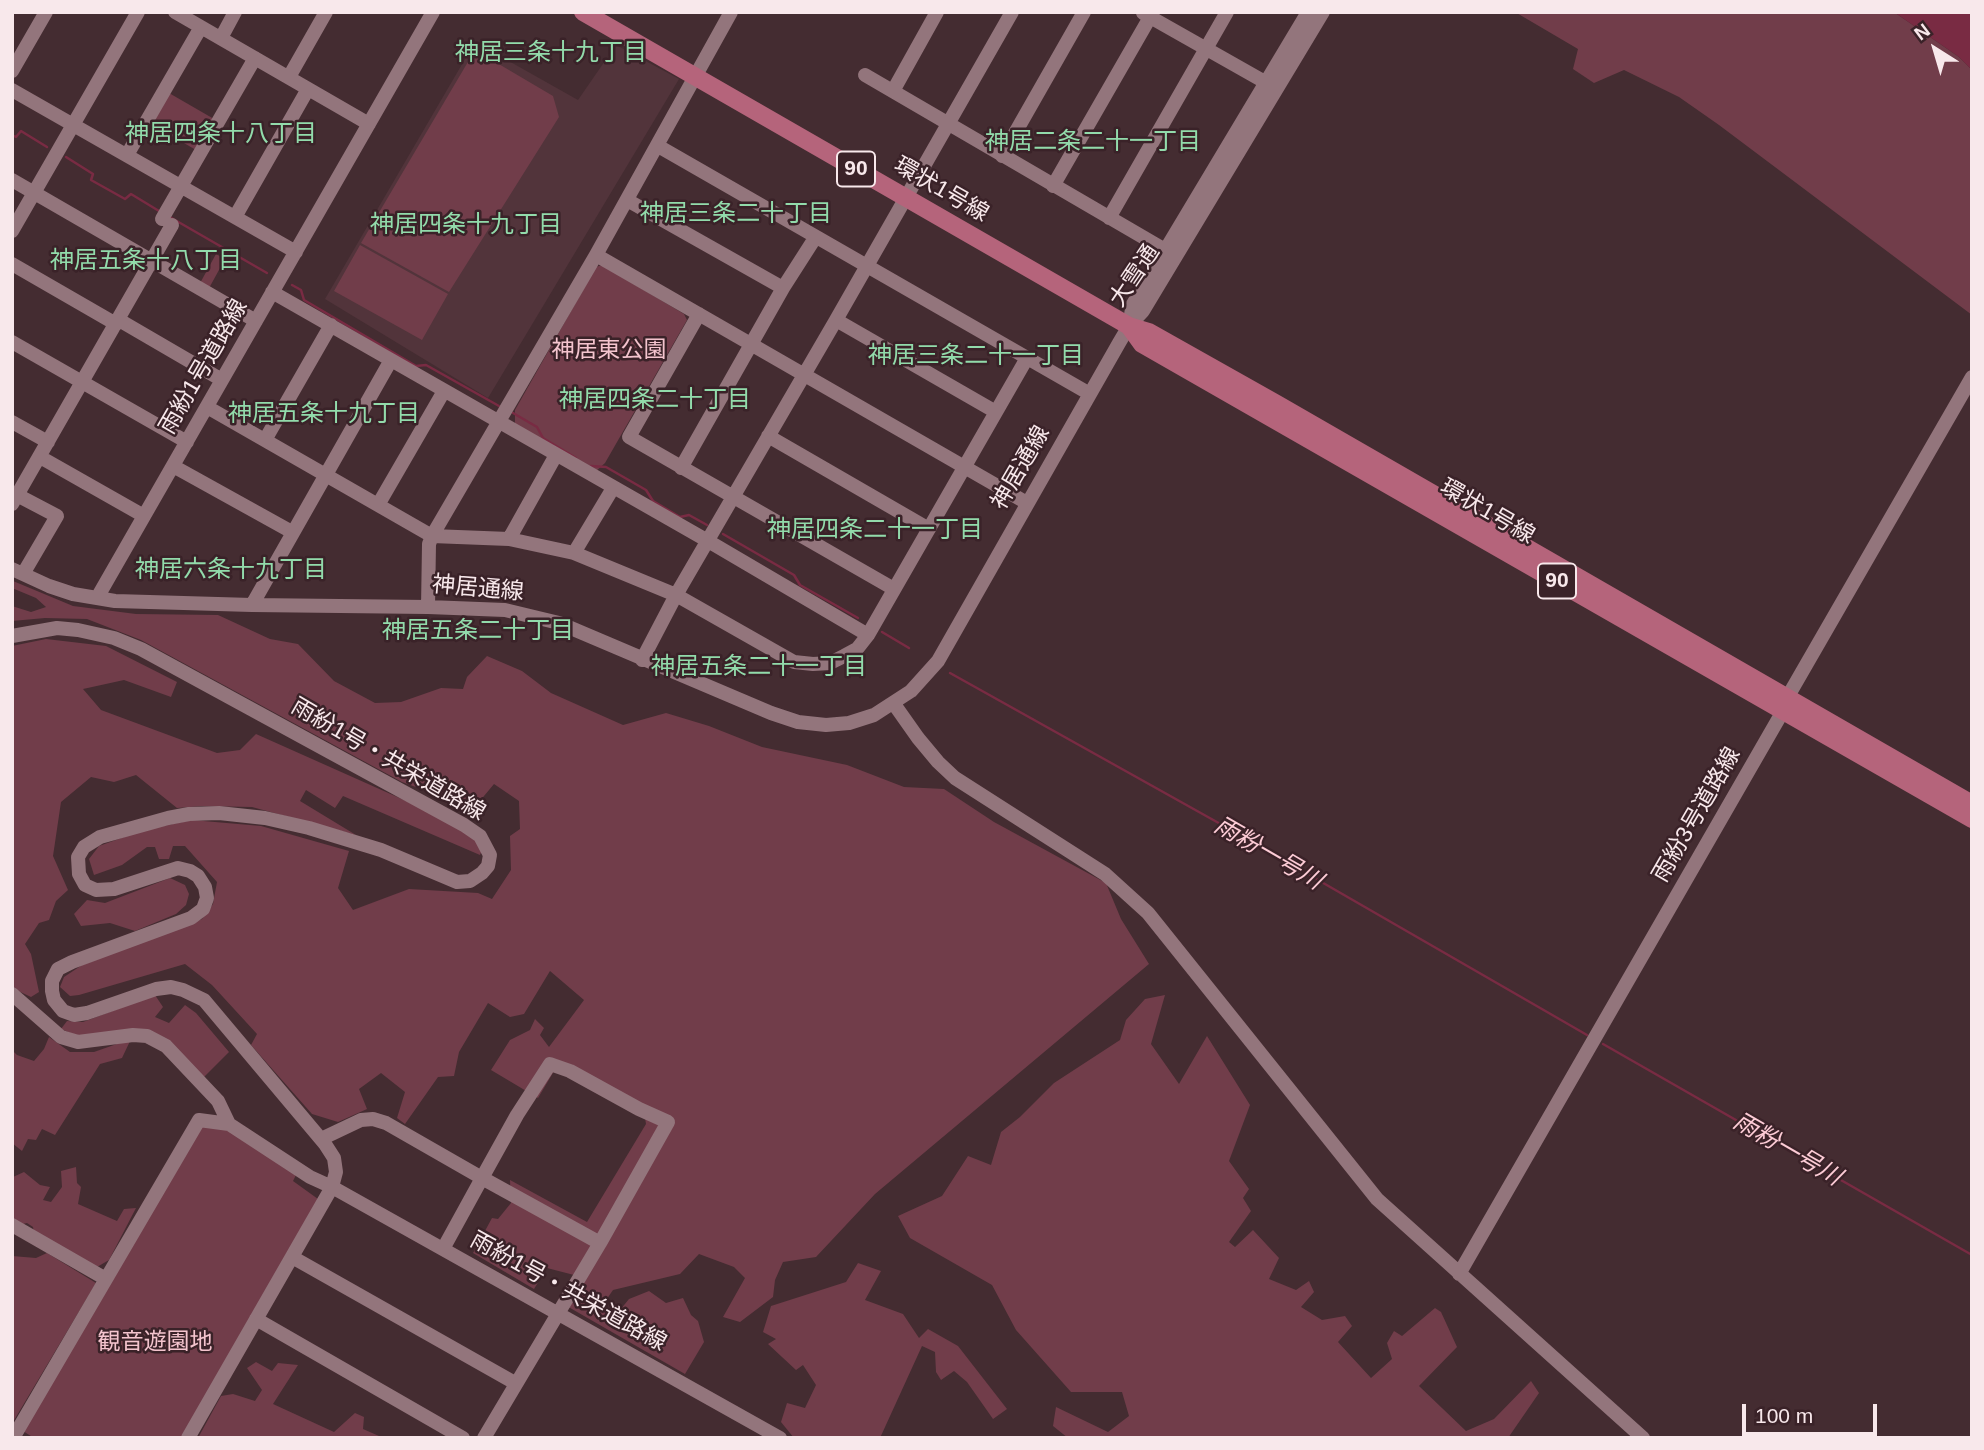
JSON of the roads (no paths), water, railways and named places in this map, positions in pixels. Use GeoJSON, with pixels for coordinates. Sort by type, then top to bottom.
{"type":"FeatureCollection","features":[{"type":"Feature","properties":{"kind":"main road","name":"環状1号線"},"geometry":{"type":"LineString","coordinates":[[583,12],[1129,326],[1149,332],[1265,397],[1785,704],[1972,820]]}},
{"type":"Feature","properties":{"kind":"main road","name":"環状1号線"},"geometry":{"type":"LineString","coordinates":[[1785,704],[1972,804]]}},
{"type":"Feature","properties":{"kind":"street"},"geometry":{"type":"LineString","coordinates":[[12,71],[46,12]]}},
{"type":"Feature","properties":{"kind":"street"},"geometry":{"type":"LineString","coordinates":[[12,231],[138,12]]}},
{"type":"Feature","properties":{"kind":"street"},"geometry":{"type":"LineString","coordinates":[[175,12],[369,124]]}},
{"type":"Feature","properties":{"kind":"street"},"geometry":{"type":"LineString","coordinates":[[221,38],[236,12]]}},
{"type":"Feature","properties":{"kind":"street"},"geometry":{"type":"LineString","coordinates":[[289,78],[326,12]]}},
{"type":"Feature","properties":{"kind":"street","name":"雨紛1号道路線"},"geometry":{"type":"LineString","coordinates":[[97,598],[433,12]]}},
{"type":"Feature","properties":{"kind":"street"},"geometry":{"type":"LineString","coordinates":[[428,607],[429,544],[432,536],[596,255],[731,12]]}},
{"type":"Feature","properties":{"kind":"street"},"geometry":{"type":"LineString","coordinates":[[892,91],[937,12]]}},
{"type":"Feature","properties":{"kind":"street"},"geometry":{"type":"LineString","coordinates":[[642,660],[676,596],[1012,12]]}},
{"type":"Feature","properties":{"kind":"street"},"geometry":{"type":"LineString","coordinates":[[1002,156],[1084,12]]}},
{"type":"Feature","properties":{"kind":"street"},"geometry":{"type":"LineString","coordinates":[[1109,218],[1227,12]]}},
{"type":"Feature","properties":{"kind":"street","name":"大雪通"},"geometry":{"type":"LineString","coordinates":[[1129,326],[1143,311],[1171,253],[1271,85],[1308,12]]}},
{"type":"Feature","properties":{"kind":"street","name":"大雪通"},"geometry":{"type":"LineString","coordinates":[[1271,85],[1323,12]]}},
{"type":"Feature","properties":{"kind":"street"},"geometry":{"type":"LineString","coordinates":[[1053,186],[1149,14],[1271,85]]}},
{"type":"Feature","properties":{"kind":"street"},"geometry":{"type":"LineString","coordinates":[[127,155],[201,27]]}},
{"type":"Feature","properties":{"kind":"street"},"geometry":{"type":"LineString","coordinates":[[17,571],[57,516],[15,494],[40,457],[153,261],[181,186],[255,58]]}},
{"type":"Feature","properties":{"kind":"street"},"geometry":{"type":"LineString","coordinates":[[866,75],[1171,253]]}},
{"type":"Feature","properties":{"kind":"street"},"geometry":{"type":"LineString","coordinates":[[235,217],[308,89]]}},
{"type":"Feature","properties":{"kind":"street"},"geometry":{"type":"LineString","coordinates":[[12,90],[296,252]]}},
{"type":"Feature","properties":{"kind":"street"},"geometry":{"type":"LineString","coordinates":[[658,146],[1090,394]]}},
{"type":"Feature","properties":{"kind":"street"},"geometry":{"type":"LineString","coordinates":[[12,180],[256,321]]}},
{"type":"Feature","properties":{"kind":"street"},"geometry":{"type":"LineString","coordinates":[[627,200],[783,288]]}},
{"type":"Feature","properties":{"kind":"street"},"geometry":{"type":"LineString","coordinates":[[681,468],[815,237]]}},
{"type":"Feature","properties":{"kind":"street"},"geometry":{"type":"LineString","coordinates":[[596,255],[1027,503]]}},
{"type":"Feature","properties":{"kind":"street"},"geometry":{"type":"LineString","coordinates":[[12,264],[222,380]]}},
{"type":"Feature","properties":{"kind":"street"},"geometry":{"type":"LineString","coordinates":[[272,292],[867,635]]}},
{"type":"Feature","properties":{"kind":"street"},"geometry":{"type":"LineString","coordinates":[[699,314],[629,437],[894,589]]}},
{"type":"Feature","properties":{"kind":"street"},"geometry":{"type":"LineString","coordinates":[[836,320],[996,412]]}},
{"type":"Feature","properties":{"kind":"street"},"geometry":{"type":"LineString","coordinates":[[265,440],[331,325]]}},
{"type":"Feature","properties":{"kind":"street","name":"神居通線"},"geometry":{"type":"LineString","coordinates":[[17,571],[73,594],[136,602],[505,610],[559,623],[642,660],[797,722],[826,725],[849,723],[874,716],[894,704],[923,679],[938,661],[1129,326]]}},
{"type":"Feature","properties":{"kind":"street"},"geometry":{"type":"LineString","coordinates":[[12,342],[187,442]]}},
{"type":"Feature","properties":{"kind":"street"},"geometry":{"type":"LineString","coordinates":[[207,407],[432,536],[509,539],[575,553],[676,596],[794,662],[831,663],[857,649],[867,635],[1027,358]]}},
{"type":"Feature","properties":{"kind":"street"},"geometry":{"type":"LineString","coordinates":[[252,605],[391,360]]}},
{"type":"Feature","properties":{"kind":"street","name":"雨紛3号道路線"},"geometry":{"type":"LineString","coordinates":[[1459,1274],[1972,377]]}},
{"type":"Feature","properties":{"kind":"street"},"geometry":{"type":"LineString","coordinates":[[378,505],[444,391]]}},
{"type":"Feature","properties":{"kind":"street"},"geometry":{"type":"LineString","coordinates":[[12,422],[48,442]]}},
{"type":"Feature","properties":{"kind":"street"},"geometry":{"type":"LineString","coordinates":[[768,436],[929,529]]}},
{"type":"Feature","properties":{"kind":"street"},"geometry":{"type":"LineString","coordinates":[[509,539],[556,456]]}},
{"type":"Feature","properties":{"kind":"street"},"geometry":{"type":"LineString","coordinates":[[40,457],[144,516]]}},
{"type":"Feature","properties":{"kind":"street"},"geometry":{"type":"LineString","coordinates":[[173,466],[292,532]]}},
{"type":"Feature","properties":{"kind":"street"},"geometry":{"type":"LineString","coordinates":[[575,553],[612,488]]}},
{"type":"Feature","properties":{"kind":"street","name":"雨紛1号・共栄道路線"},"geometry":{"type":"LineString","coordinates":[[12,636],[57,628],[78,630],[114,638],[141,649],[464,825],[480,836],[490,855],[488,866],[482,873],[470,881],[457,882],[381,850],[309,828],[265,818],[219,813],[168,818],[100,837],[84,847],[78,857],[79,874],[85,885],[96,890],[114,889],[178,868],[198,876],[205,887],[207,898],[203,909],[191,918],[72,962],[58,970],[52,981],[54,1000]]}},
{"type":"Feature","properties":{"kind":"street"},"geometry":{"type":"LineString","coordinates":[[894,704],[938,762],[956,778],[1105,874],[1148,913],[1369,1189],[1459,1274],[1643,1438]]}},
{"type":"Feature","properties":{"kind":"street"},"geometry":{"type":"LineString","coordinates":[[32,1012],[54,1000],[63,1011],[74,1015],[87,1013],[156,989],[171,987],[204,1000],[334,1158],[332,1187],[188,1438]]}},
{"type":"Feature","properties":{"kind":"street"},"geometry":{"type":"LineString","coordinates":[[12,994],[61,1037],[78,1042],[133,1035],[147,1036],[166,1046],[218,1101],[229,1124]]}},
{"type":"Feature","properties":{"kind":"street"},"geometry":{"type":"LineString","coordinates":[[443,1249],[517,1115],[550,1064],[570,1071],[668,1122],[559,1314],[484,1438]]}},
{"type":"Feature","properties":{"kind":"street"},"geometry":{"type":"LineString","coordinates":[[321,1139],[361,1120],[373,1119],[386,1123],[600,1243]]}},
{"type":"Feature","properties":{"kind":"street"},"geometry":{"type":"LineString","coordinates":[[13,1438],[199,1120],[229,1124]]}},
{"type":"Feature","properties":{"kind":"street","name":"雨紛1号・共栄道路線"},"geometry":{"type":"LineString","coordinates":[[229,1124],[310,1177],[780,1438]]}},
{"type":"Feature","properties":{"kind":"street"},"geometry":{"type":"LineString","coordinates":[[12,1225],[106,1279]]}},
{"type":"Feature","properties":{"kind":"street"},"geometry":{"type":"LineString","coordinates":[[292,1256],[515,1383]]}},
{"type":"Feature","properties":{"kind":"street"},"geometry":{"type":"LineString","coordinates":[[256,1319],[463,1438]]}},
{"type":"Feature","properties":{"kind":"waterway"},"geometry":{"type":"LineString","coordinates":[[12,135],[16,137],[21,131],[47,147]]}},
{"type":"Feature","properties":{"kind":"waterway"},"geometry":{"type":"LineString","coordinates":[[66,157],[93,174],[91,180],[125,199],[131,194],[159,211]]}},
{"type":"Feature","properties":{"kind":"waterway"},"geometry":{"type":"LineString","coordinates":[[168,216],[267,273]]}},
{"type":"Feature","properties":{"kind":"waterway"},"geometry":{"type":"LineString","coordinates":[[292,285],[301,290],[304,300],[416,366],[426,365],[499,406]]}},
{"type":"Feature","properties":{"kind":"waterway"},"geometry":{"type":"LineString","coordinates":[[513,413],[537,427],[543,438],[576,458]]}},
{"type":"Feature","properties":{"kind":"waterway"},"geometry":{"type":"LineString","coordinates":[[591,466],[606,467],[646,490],[653,501],[680,517],[689,515],[707,525]]}},
{"type":"Feature","properties":{"kind":"waterway"},"geometry":{"type":"LineString","coordinates":[[723,534],[794,575],[800,585],[858,618]]}},
{"type":"Feature","properties":{"kind":"waterway"},"geometry":{"type":"LineString","coordinates":[[882,632],[909,648]]}},
{"type":"Feature","properties":{"kind":"waterway","name":"雨粉一号川"},"geometry":{"type":"LineString","coordinates":[[950,673],[1233,831],[1587,1035]]}},
{"type":"Feature","properties":{"kind":"waterway","name":"雨粉一号川"},"geometry":{"type":"LineString","coordinates":[[1603,1044],[1972,1255]]}},
{"type":"Feature","properties":{"kind":"district","name":"神居三条十九丁目"},"geometry":{"type":"Point","coordinates":[551,53]}},
{"type":"Feature","properties":{"kind":"district","name":"神居四条十八丁目"},"geometry":{"type":"Point","coordinates":[221,134]}},
{"type":"Feature","properties":{"kind":"district","name":"神居二条二十一丁目"},"geometry":{"type":"Point","coordinates":[1093,142]}},
{"type":"Feature","properties":{"kind":"district","name":"神居三条二十丁目"},"geometry":{"type":"Point","coordinates":[736,214]}},
{"type":"Feature","properties":{"kind":"district","name":"神居四条十九丁目"},"geometry":{"type":"Point","coordinates":[466,225]}},
{"type":"Feature","properties":{"kind":"district","name":"神居五条十八丁目"},"geometry":{"type":"Point","coordinates":[146,261]}},
{"type":"Feature","properties":{"kind":"district","name":"神居三条二十一丁目"},"geometry":{"type":"Point","coordinates":[976,356]}},
{"type":"Feature","properties":{"kind":"district","name":"神居四条二十丁目"},"geometry":{"type":"Point","coordinates":[655,400]}},
{"type":"Feature","properties":{"kind":"district","name":"神居五条十九丁目"},"geometry":{"type":"Point","coordinates":[324,414]}},
{"type":"Feature","properties":{"kind":"district","name":"神居四条二十一丁目"},"geometry":{"type":"Point","coordinates":[875,530]}},
{"type":"Feature","properties":{"kind":"district","name":"神居六条十九丁目"},"geometry":{"type":"Point","coordinates":[231,570]}},
{"type":"Feature","properties":{"kind":"district","name":"神居五条二十丁目"},"geometry":{"type":"Point","coordinates":[478,631]}},
{"type":"Feature","properties":{"kind":"district","name":"神居五条二十一丁目"},"geometry":{"type":"Point","coordinates":[759,667]}},
{"type":"Feature","properties":{"kind":"park label","name":"神居東公園"},"geometry":{"type":"Point","coordinates":[609,351]}},
{"type":"Feature","properties":{"kind":"park label","name":"観音遊園地"},"geometry":{"type":"Point","coordinates":[155,1343]}}]}
